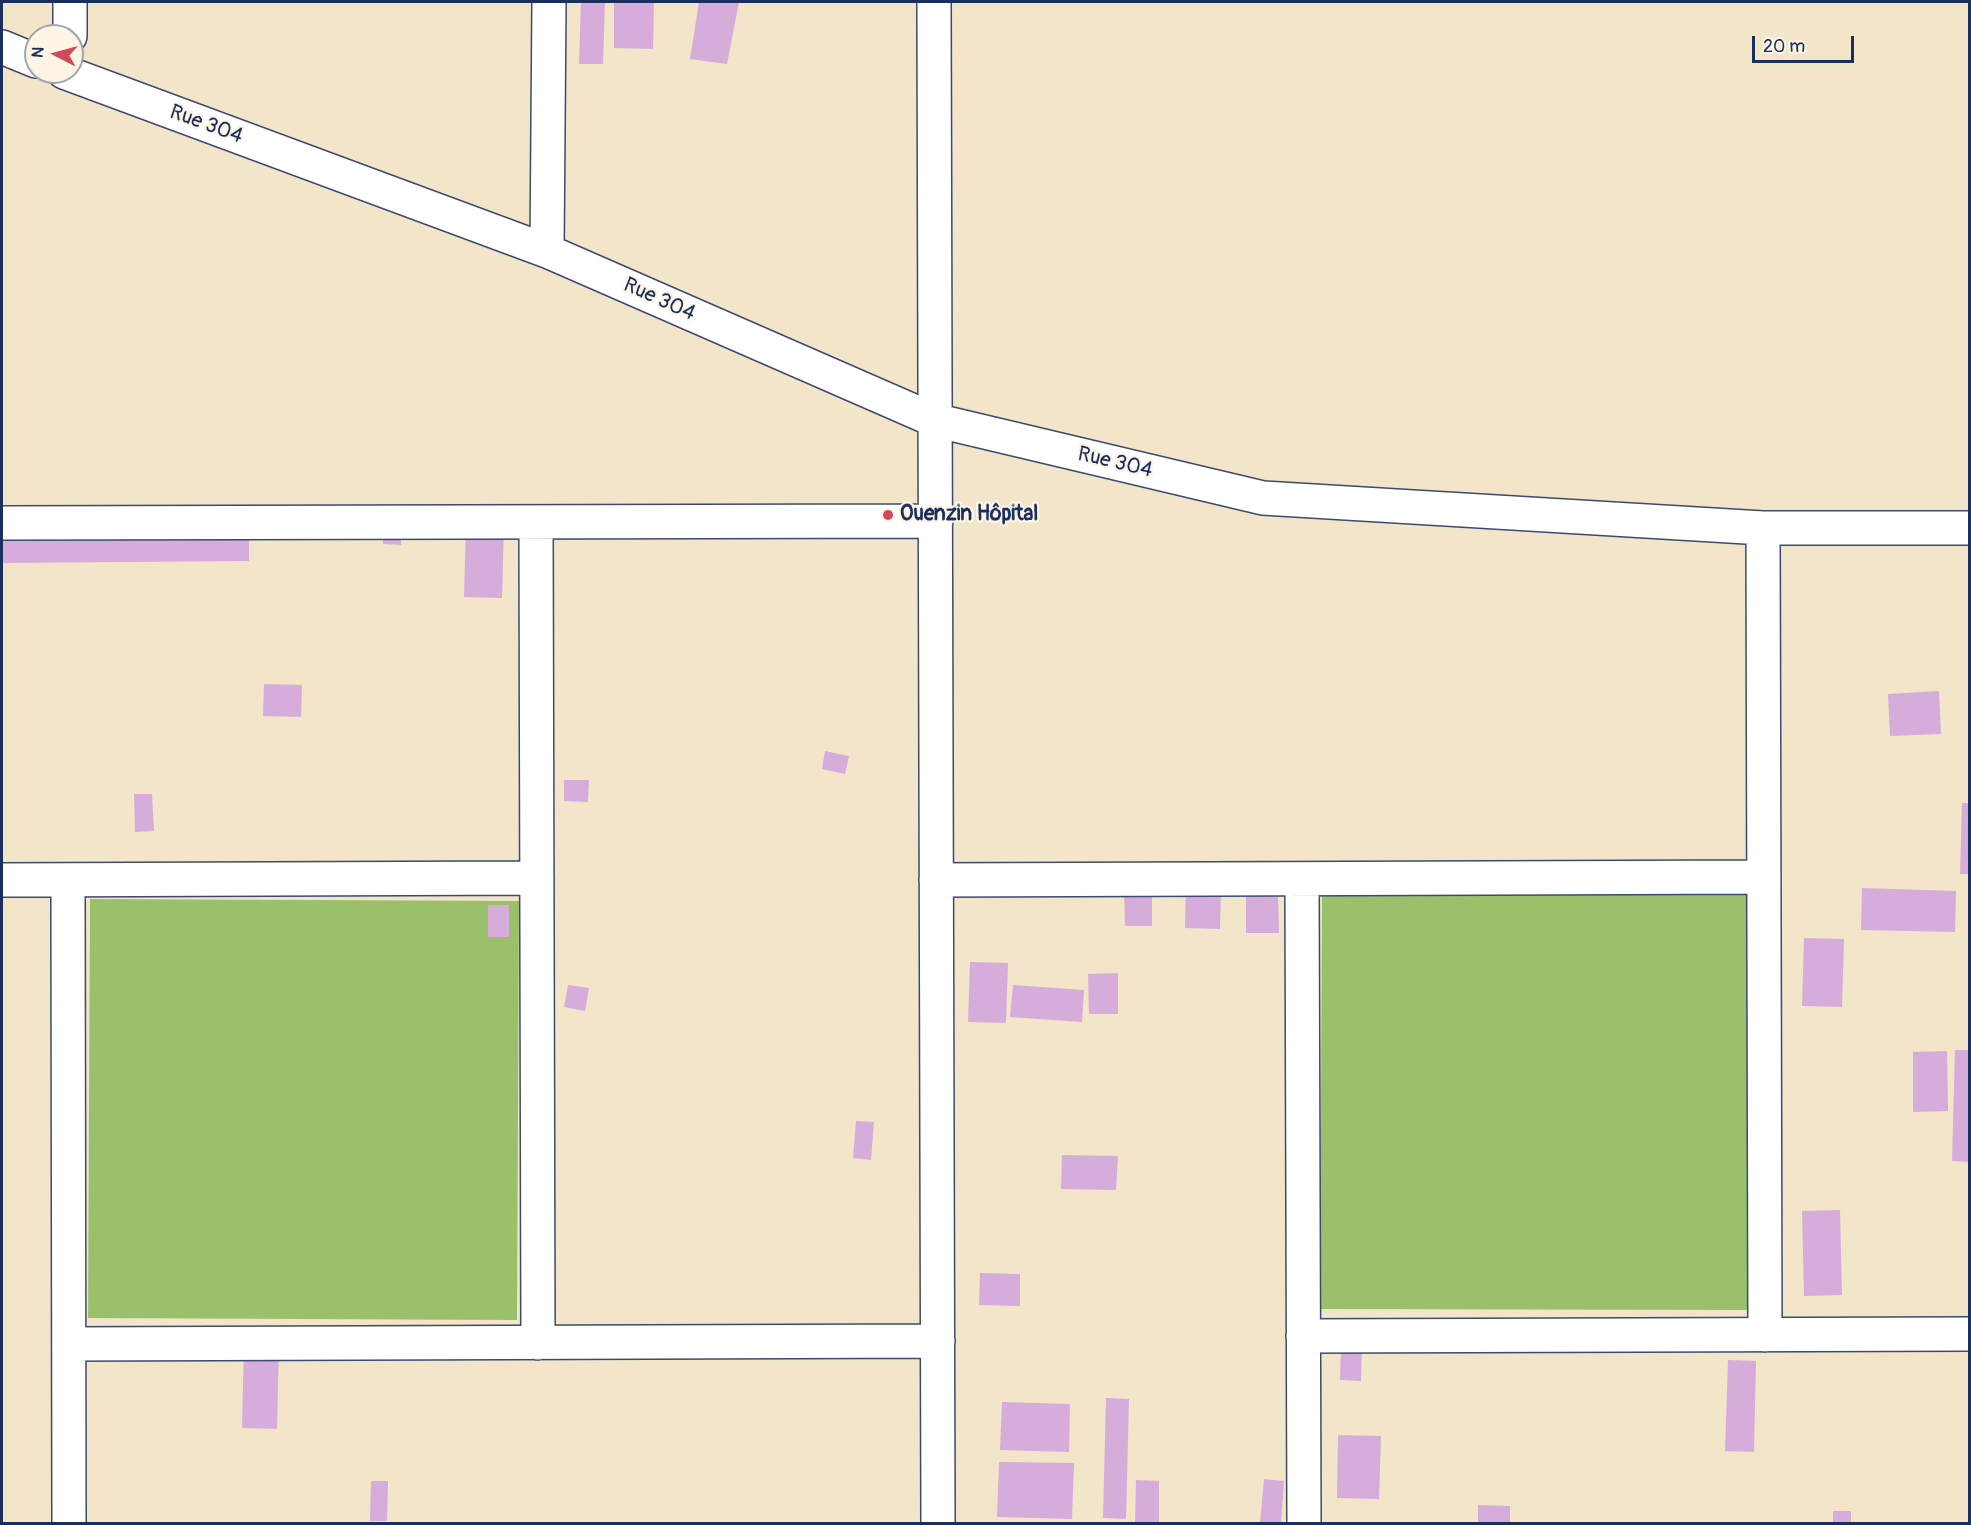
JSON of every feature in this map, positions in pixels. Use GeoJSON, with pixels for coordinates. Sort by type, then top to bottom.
{"type":"FeatureCollection","features":[{"type":"Feature","properties":{"kind":"street"},"geometry":{"type":"LineString","coordinates":[[70,2],[70,24]]}},
{"type":"Feature","properties":{"kind":"street"},"geometry":{"type":"LineString","coordinates":[[547,251],[549,2]]}},
{"type":"Feature","properties":{"kind":"street"},"geometry":{"type":"LineString","coordinates":[[934,2],[938,1524]]}},
{"type":"Feature","properties":{"kind":"street"},"geometry":{"type":"LineString","coordinates":[[2,47],[24,56]]}},
{"type":"Feature","properties":{"kind":"street","name":"Rue 304"},"geometry":{"type":"LineString","coordinates":[[84,79],[547,251],[934,420],[1263,498],[1763,528],[1970,528]]}},
{"type":"Feature","properties":{"kind":"street"},"geometry":{"type":"LineString","coordinates":[[2,523],[936,521]]}},
{"type":"Feature","properties":{"kind":"street"},"geometry":{"type":"LineString","coordinates":[[536,522],[538,1343]]}},
{"type":"Feature","properties":{"kind":"street"},"geometry":{"type":"LineString","coordinates":[[1763,528],[1765,1335]]}},
{"type":"Feature","properties":{"kind":"street"},"geometry":{"type":"LineString","coordinates":[[936,880],[1764,877]]}},
{"type":"Feature","properties":{"kind":"street"},"geometry":{"type":"LineString","coordinates":[[2,880],[537,878]]}},
{"type":"Feature","properties":{"kind":"street"},"geometry":{"type":"LineString","coordinates":[[1302,879],[1304,1524]]}},
{"type":"Feature","properties":{"kind":"street"},"geometry":{"type":"LineString","coordinates":[[68,880],[69,1524]]}},
{"type":"Feature","properties":{"kind":"street"},"geometry":{"type":"LineString","coordinates":[[1303,1336],[1970,1334]]}},
{"type":"Feature","properties":{"kind":"street"},"geometry":{"type":"LineString","coordinates":[[69,1344],[938,1341]]}},
{"type":"Feature","properties":{"kind":"green space"},"geometry":{"type":"Polygon","coordinates":[[[1322,890],[1751,892],[1749,1310],[1320,1309],[1322,890]]]}},
{"type":"Feature","properties":{"kind":"green space"},"geometry":{"type":"Polygon","coordinates":[[[90,899],[519,901],[517,1320],[88,1318],[90,899]]]}},
{"type":"Feature","properties":{"kind":"building"},"geometry":{"type":"Polygon","coordinates":[[[581,2],[605,2],[603,64],[579,64],[581,2]]]}},
{"type":"Feature","properties":{"kind":"building"},"geometry":{"type":"Polygon","coordinates":[[[614,2],[654,2],[653,49],[614,48],[614,2]]]}},
{"type":"Feature","properties":{"kind":"building"},"geometry":{"type":"Polygon","coordinates":[[[699,2],[739,2],[727,64],[690,59],[699,2]]]}},
{"type":"Feature","properties":{"kind":"building"},"geometry":{"type":"Polygon","coordinates":[[[249,521],[249,561],[2,563],[2,523],[249,521]]]}},
{"type":"Feature","properties":{"kind":"building"},"geometry":{"type":"Polygon","coordinates":[[[383,524],[401,525],[401,545],[383,544],[383,524]]]}},
{"type":"Feature","properties":{"kind":"building"},"geometry":{"type":"Polygon","coordinates":[[[466,525],[504,526],[502,598],[464,597],[466,525]]]}},
{"type":"Feature","properties":{"kind":"building"},"geometry":{"type":"Polygon","coordinates":[[[264,684],[302,685],[301,717],[263,716],[264,684]]]}},
{"type":"Feature","properties":{"kind":"building"},"geometry":{"type":"Polygon","coordinates":[[[1939,691],[1941,734],[1890,736],[1888,694],[1939,691]]]}},
{"type":"Feature","properties":{"kind":"building"},"geometry":{"type":"Polygon","coordinates":[[[825,751],[849,756],[845,774],[822,769],[825,751]]]}},
{"type":"Feature","properties":{"kind":"building"},"geometry":{"type":"Polygon","coordinates":[[[564,780],[589,780],[588,802],[564,801],[564,780]]]}},
{"type":"Feature","properties":{"kind":"building"},"geometry":{"type":"Polygon","coordinates":[[[134,794],[152,794],[154,831],[135,832],[134,794]]]}},
{"type":"Feature","properties":{"kind":"building"},"geometry":{"type":"Polygon","coordinates":[[[1962,803],[1970,803],[1970,874],[1960,874],[1962,803]]]}},
{"type":"Feature","properties":{"kind":"building"},"geometry":{"type":"Polygon","coordinates":[[[1124,887],[1152,887],[1152,926],[1125,926],[1124,887]]]}},
{"type":"Feature","properties":{"kind":"building"},"geometry":{"type":"Polygon","coordinates":[[[1186,887],[1221,888],[1220,929],[1185,928],[1186,887]]]}},
{"type":"Feature","properties":{"kind":"building"},"geometry":{"type":"Polygon","coordinates":[[[1862,888],[1956,891],[1955,932],[1861,930],[1862,888]]]}},
{"type":"Feature","properties":{"kind":"building"},"geometry":{"type":"Polygon","coordinates":[[[1246,894],[1278,894],[1279,933],[1246,933],[1246,894]]]}},
{"type":"Feature","properties":{"kind":"building"},"geometry":{"type":"Polygon","coordinates":[[[488,905],[509,905],[509,937],[488,937],[488,905]]]}},
{"type":"Feature","properties":{"kind":"building"},"geometry":{"type":"Polygon","coordinates":[[[1804,938],[1844,939],[1842,1007],[1802,1006],[1804,938]]]}},
{"type":"Feature","properties":{"kind":"building"},"geometry":{"type":"Polygon","coordinates":[[[970,962],[1008,963],[1006,1023],[968,1022],[970,962]]]}},
{"type":"Feature","properties":{"kind":"building"},"geometry":{"type":"Polygon","coordinates":[[[1118,973],[1118,1014],[1089,1014],[1088,974],[1118,973]]]}},
{"type":"Feature","properties":{"kind":"building"},"geometry":{"type":"Polygon","coordinates":[[[568,985],[589,988],[585,1011],[564,1007],[568,985]]]}},
{"type":"Feature","properties":{"kind":"building"},"geometry":{"type":"Polygon","coordinates":[[[1013,985],[1084,990],[1082,1022],[1010,1017],[1013,985]]]}},
{"type":"Feature","properties":{"kind":"building"},"geometry":{"type":"Polygon","coordinates":[[[1955,1050],[1970,1050],[1970,1162],[1952,1161],[1955,1050]]]}},
{"type":"Feature","properties":{"kind":"building"},"geometry":{"type":"Polygon","coordinates":[[[1947,1051],[1948,1111],[1913,1112],[1913,1052],[1947,1051]]]}},
{"type":"Feature","properties":{"kind":"building"},"geometry":{"type":"Polygon","coordinates":[[[856,1121],[874,1122],[871,1160],[853,1158],[856,1121]]]}},
{"type":"Feature","properties":{"kind":"building"},"geometry":{"type":"Polygon","coordinates":[[[1062,1155],[1118,1156],[1116,1190],[1061,1189],[1062,1155]]]}},
{"type":"Feature","properties":{"kind":"building"},"geometry":{"type":"Polygon","coordinates":[[[1840,1210],[1842,1295],[1804,1296],[1802,1211],[1840,1210]]]}},
{"type":"Feature","properties":{"kind":"building"},"geometry":{"type":"Polygon","coordinates":[[[980,1273],[1020,1274],[1020,1306],[979,1305],[980,1273]]]}},
{"type":"Feature","properties":{"kind":"building"},"geometry":{"type":"Polygon","coordinates":[[[244,1343],[279,1344],[277,1429],[242,1428],[244,1343]]]}},
{"type":"Feature","properties":{"kind":"building"},"geometry":{"type":"Polygon","coordinates":[[[1341,1348],[1362,1348],[1361,1381],[1340,1380],[1341,1348]]]}},
{"type":"Feature","properties":{"kind":"building"},"geometry":{"type":"Polygon","coordinates":[[[1728,1360],[1756,1361],[1754,1452],[1725,1451],[1728,1360]]]}},
{"type":"Feature","properties":{"kind":"building"},"geometry":{"type":"Polygon","coordinates":[[[1106,1398],[1129,1399],[1126,1519],[1103,1518],[1106,1398]]]}},
{"type":"Feature","properties":{"kind":"building"},"geometry":{"type":"Polygon","coordinates":[[[1002,1402],[1070,1404],[1069,1452],[1000,1450],[1002,1402]]]}},
{"type":"Feature","properties":{"kind":"building"},"geometry":{"type":"Polygon","coordinates":[[[1338,1435],[1381,1436],[1379,1499],[1337,1498],[1338,1435]]]}},
{"type":"Feature","properties":{"kind":"building"},"geometry":{"type":"Polygon","coordinates":[[[999,1462],[1074,1463],[1072,1519],[997,1517],[999,1462]]]}},
{"type":"Feature","properties":{"kind":"building"},"geometry":{"type":"Polygon","coordinates":[[[1264,1479],[1284,1481],[1281,1524],[1260,1524],[1264,1479]]]}},
{"type":"Feature","properties":{"kind":"building"},"geometry":{"type":"Polygon","coordinates":[[[1136,1480],[1159,1481],[1159,1524],[1135,1524],[1136,1480]]]}},
{"type":"Feature","properties":{"kind":"building"},"geometry":{"type":"Polygon","coordinates":[[[371,1481],[388,1481],[387,1521],[370,1521],[371,1481]]]}},
{"type":"Feature","properties":{"kind":"building"},"geometry":{"type":"Polygon","coordinates":[[[1478,1505],[1510,1506],[1510,1524],[1478,1524],[1478,1505]]]}},
{"type":"Feature","properties":{"kind":"building"},"geometry":{"type":"Polygon","coordinates":[[[1833,1511],[1851,1511],[1851,1524],[1833,1524],[1833,1511]]]}},
{"type":"Feature","properties":{"kind":"place","name":"Ouenzin Hôpital"},"geometry":{"type":"Point","coordinates":[888,515]}}]}
